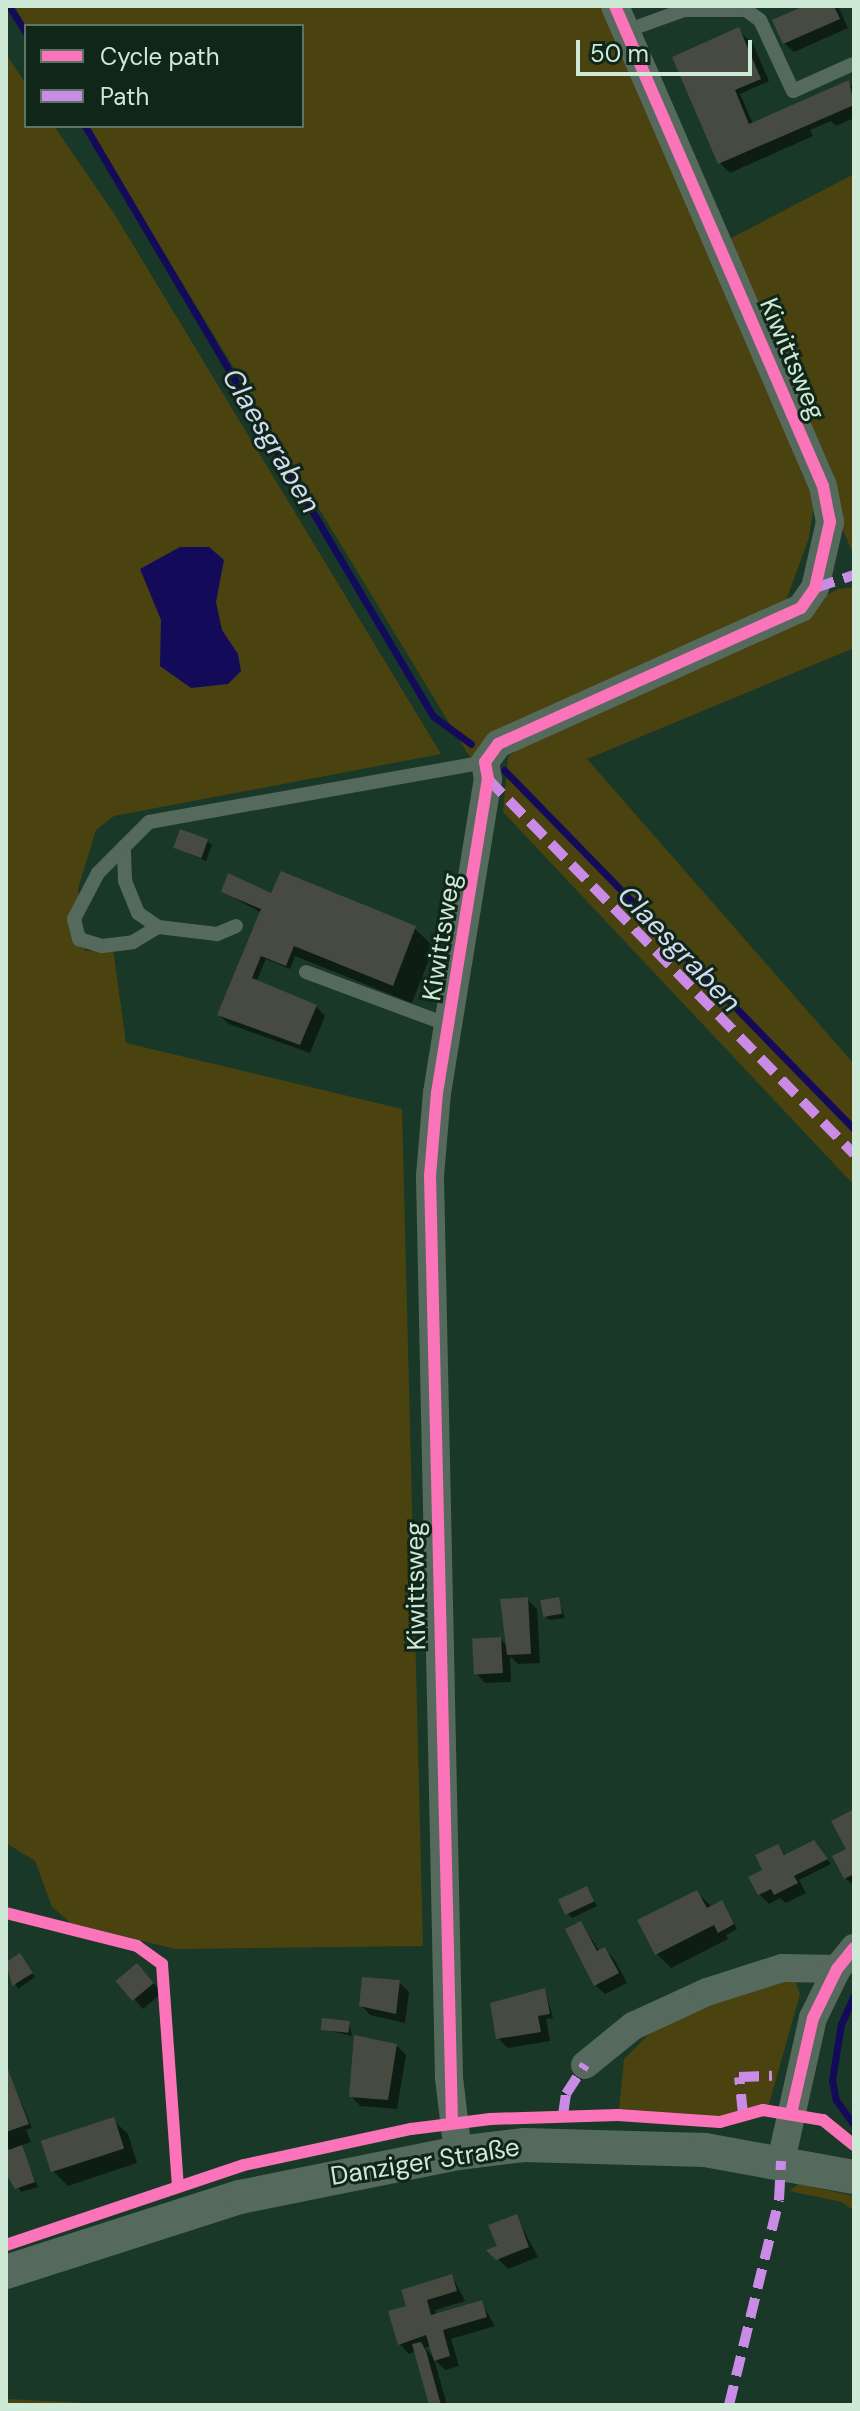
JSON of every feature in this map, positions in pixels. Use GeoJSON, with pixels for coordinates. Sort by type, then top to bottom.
{"type":"FeatureCollection","features":[{"type":"Feature","properties":{"kind":"street","name":"Kiwittsweg"},"geometry":{"type":"LineString","coordinates":[[458,2153],[449,2077],[430,1192],[437,1093],[451,1026],[488,779],[485,762],[498,744],[801,608],[815,588],[830,522],[823,486],[620,18]]}},
{"type":"Feature","properties":{"kind":"street"},"geometry":{"type":"LineString","coordinates":[[585,2065],[633,2026],[707,1992],[782,1968],[845,1958]]}},
{"type":"Feature","properties":{"kind":"street"},"geometry":{"type":"LineString","coordinates":[[781,2161],[813,2018],[845,1958]]}},
{"type":"Feature","properties":{"kind":"street","name":"Danziger Straße"},"geometry":{"type":"LineString","coordinates":[[6,2272],[240,2197],[458,2153],[524,2145],[651,2145],[781,2161],[854,2177]]}},
{"type":"Feature","properties":{"kind":"lane"},"geometry":{"type":"LineString","coordinates":[[620,18],[684,10],[746,10],[760,20],[793,91],[853,64]]}},
{"type":"Feature","properties":{"kind":"lane"},"geometry":{"type":"LineString","coordinates":[[158,927],[133,942],[102,946],[79,939],[74,919],[98,873],[149,822],[485,762]]}},
{"type":"Feature","properties":{"kind":"lane"},"geometry":{"type":"LineString","coordinates":[[124,847],[125,881],[138,913],[158,927],[217,934],[236,926]]}},
{"type":"Feature","properties":{"kind":"lane"},"geometry":{"type":"LineString","coordinates":[[306,972],[451,1026]]}},
{"type":"Feature","properties":{"kind":"shaded area"},"geometry":{"type":"Polygon","coordinates":[[[14,6],[611,6],[816,491],[809,538],[781,614],[471,759],[88,128],[304,128],[304,24],[25,24],[14,6]]]}},
{"type":"Feature","properties":{"kind":"shaded area"},"geometry":{"type":"Polygon","coordinates":[[[6,54],[24,81],[24,128],[55,128],[115,215],[441,754],[114,816],[96,830],[78,889],[85,951],[113,949],[126,1043],[402,1109],[423,1946],[175,1949],[71,1923],[52,1907],[35,1861],[6,1843],[6,54]]]}},
{"type":"Feature","properties":{"kind":"shaded area"},"geometry":{"type":"Polygon","coordinates":[[[854,174],[854,556],[722,243],[854,174]]]}},
{"type":"Feature","properties":{"kind":"shaded area"},"geometry":{"type":"Polygon","coordinates":[[[180,547],[209,547],[224,560],[216,602],[222,630],[238,654],[241,671],[228,684],[191,688],[160,666],[161,620],[140,569],[180,547]]]}},
{"type":"Feature","properties":{"kind":"shaded area"},"geometry":{"type":"Polygon","coordinates":[[[854,587],[854,648],[587,759],[854,1064],[854,1185],[503,812],[508,757],[541,729],[710,657],[838,589],[854,587]]]}},
{"type":"Feature","properties":{"kind":"shaded area"},"geometry":{"type":"Polygon","coordinates":[[[792,1973],[800,1994],[769,2104],[721,2116],[619,2109],[624,2059],[655,2028],[792,1973]]]}},
{"type":"Feature","properties":{"kind":"shaded area"},"geometry":{"type":"Polygon","coordinates":[[[799,2184],[854,2196],[854,2211],[842,2202],[789,2191],[799,2184]]]}},
{"type":"Feature","properties":{"kind":"shaded area"},"geometry":{"type":"Polygon","coordinates":[[[6,2399],[70,2402],[112,2405],[6,2405],[6,2399]]]}},
{"type":"Feature","properties":{"kind":"building"},"geometry":{"type":"Polygon","coordinates":[[[804,6],[834,6],[840,19],[783,44],[772,20],[804,6]]]}},
{"type":"Feature","properties":{"kind":"building"},"geometry":{"type":"Polygon","coordinates":[[[739,27],[761,79],[735,90],[749,124],[849,80],[854,105],[718,164],[672,57],[739,27]]]}},
{"type":"Feature","properties":{"kind":"building"},"geometry":{"type":"Polygon","coordinates":[[[180,829],[208,839],[201,858],[173,848],[180,829]]]}},
{"type":"Feature","properties":{"kind":"building"},"geometry":{"type":"Polygon","coordinates":[[[281,871],[416,926],[393,986],[294,946],[286,966],[261,956],[252,978],[317,1005],[300,1045],[217,1015],[261,909],[221,892],[228,873],[271,893],[281,871]]]}},
{"type":"Feature","properties":{"kind":"building"},"geometry":{"type":"Polygon","coordinates":[[[528,1597],[531,1654],[507,1655],[500,1599],[528,1597]]]}},
{"type":"Feature","properties":{"kind":"building"},"geometry":{"type":"Polygon","coordinates":[[[559,1597],[562,1614],[543,1617],[540,1600],[559,1597]]]}},
{"type":"Feature","properties":{"kind":"building"},"geometry":{"type":"Polygon","coordinates":[[[501,1637],[503,1673],[474,1674],[472,1639],[501,1637]]]}},
{"type":"Feature","properties":{"kind":"building"},"geometry":{"type":"Polygon","coordinates":[[[854,1809],[854,1874],[844,1879],[832,1856],[846,1849],[831,1821],[854,1809]]]}},
{"type":"Feature","properties":{"kind":"building"},"geometry":{"type":"Polygon","coordinates":[[[814,1840],[828,1859],[794,1876],[798,1883],[774,1895],[771,1889],[758,1895],[748,1877],[762,1870],[755,1855],[778,1844],[784,1855],[814,1840]]]}},
{"type":"Feature","properties":{"kind":"building"},"geometry":{"type":"Polygon","coordinates":[[[587,1886],[594,1901],[565,1915],[558,1900],[587,1886]]]}},
{"type":"Feature","properties":{"kind":"building"},"geometry":{"type":"Polygon","coordinates":[[[697,1890],[707,1908],[722,1900],[734,1924],[718,1933],[714,1925],[655,1955],[637,1920],[697,1890]]]}},
{"type":"Feature","properties":{"kind":"building"},"geometry":{"type":"Polygon","coordinates":[[[581,1921],[597,1951],[605,1947],[619,1973],[594,1986],[565,1929],[581,1921]]]}},
{"type":"Feature","properties":{"kind":"building"},"geometry":{"type":"Polygon","coordinates":[[[20,1953],[33,1973],[12,1986],[6,1962],[20,1953]]]}},
{"type":"Feature","properties":{"kind":"building"},"geometry":{"type":"Polygon","coordinates":[[[137,1963],[154,1983],[132,2001],[116,1981],[137,1963]]]}},
{"type":"Feature","properties":{"kind":"building"},"geometry":{"type":"Polygon","coordinates":[[[362,1977],[400,1980],[396,2014],[359,2006],[362,1977]]]}},
{"type":"Feature","properties":{"kind":"building"},"geometry":{"type":"Polygon","coordinates":[[[545,1988],[550,2014],[538,2016],[541,2032],[496,2039],[490,2003],[545,1988]]]}},
{"type":"Feature","properties":{"kind":"building"},"geometry":{"type":"Polygon","coordinates":[[[322,2018],[350,2021],[349,2033],[321,2030],[322,2018]]]}},
{"type":"Feature","properties":{"kind":"building"},"geometry":{"type":"Polygon","coordinates":[[[354,2035],[397,2044],[388,2100],[349,2097],[354,2035]]]}},
{"type":"Feature","properties":{"kind":"building"},"geometry":{"type":"Polygon","coordinates":[[[6,2064],[29,2124],[6,2132],[6,2064]]]}},
{"type":"Feature","properties":{"kind":"building"},"geometry":{"type":"Polygon","coordinates":[[[114,2117],[124,2148],[51,2172],[41,2141],[114,2117]]]}},
{"type":"Feature","properties":{"kind":"building"},"geometry":{"type":"Polygon","coordinates":[[[22,2145],[35,2182],[15,2189],[6,2174],[6,2151],[22,2145]]]}},
{"type":"Feature","properties":{"kind":"building"},"geometry":{"type":"Polygon","coordinates":[[[517,2214],[529,2247],[496,2260],[486,2250],[497,2246],[488,2225],[517,2214]]]}},
{"type":"Feature","properties":{"kind":"building"},"geometry":{"type":"Polygon","coordinates":[[[452,2274],[457,2291],[427,2300],[431,2315],[482,2300],[487,2317],[443,2330],[450,2356],[434,2361],[426,2335],[398,2345],[388,2311],[406,2306],[401,2290],[452,2274]]]}},
{"type":"Feature","properties":{"kind":"building"},"geometry":{"type":"Polygon","coordinates":[[[421,2342],[441,2405],[429,2405],[412,2344],[421,2342]]]}},
{"type":"Feature","properties":{"kind":"waterway","name":"Claesgraben"},"geometry":{"type":"LineString","coordinates":[[9,6],[24,30]]}},
{"type":"Feature","properties":{"kind":"waterway","name":"Claesgraben"},"geometry":{"type":"LineString","coordinates":[[86,128],[433,716],[471,744]]}},
{"type":"Feature","properties":{"kind":"waterway","name":"Claesgraben"},"geometry":{"type":"LineString","coordinates":[[504,770],[854,1129]]}},
{"type":"Feature","properties":{"kind":"waterway"},"geometry":{"type":"LineString","coordinates":[[854,1995],[841,2024],[832,2080],[836,2100],[854,2125]]}},
{"type":"Feature","properties":{"kind":"marked path"},"geometry":{"type":"LineString","coordinates":[[815,588],[854,575]]}},
{"type":"Feature","properties":{"kind":"marked path"},"geometry":{"type":"LineString","coordinates":[[488,779],[854,1154]]}},
{"type":"Feature","properties":{"kind":"marked path"},"geometry":{"type":"LineString","coordinates":[[563,2115],[566,2094],[585,2065]]}},
{"type":"Feature","properties":{"kind":"marked path"},"geometry":{"type":"LineString","coordinates":[[743,2114],[739,2077],[772,2076]]}},
{"type":"Feature","properties":{"kind":"marked path"},"geometry":{"type":"LineString","coordinates":[[729,2405],[779,2200],[781,2161]]}},
{"type":"Feature","properties":{"kind":"cycle path"},"geometry":{"type":"LineString","coordinates":[[452,2123],[430,1176],[437,1093],[488,779],[485,762],[498,744],[801,608],[815,588],[830,522],[823,486],[615,6]]}},
{"type":"Feature","properties":{"kind":"cycle path"},"geometry":{"type":"LineString","coordinates":[[6,1913],[137,1946],[162,1964],[178,2186]]}},
{"type":"Feature","properties":{"kind":"cycle path"},"geometry":{"type":"LineString","coordinates":[[791,2114],[813,2018],[837,1969],[854,1948]]}},
{"type":"Feature","properties":{"kind":"cycle path"},"geometry":{"type":"LineString","coordinates":[[6,2245],[244,2165],[411,2129],[490,2119],[618,2115],[720,2122],[763,2110],[823,2120],[854,2145]]}}]}
